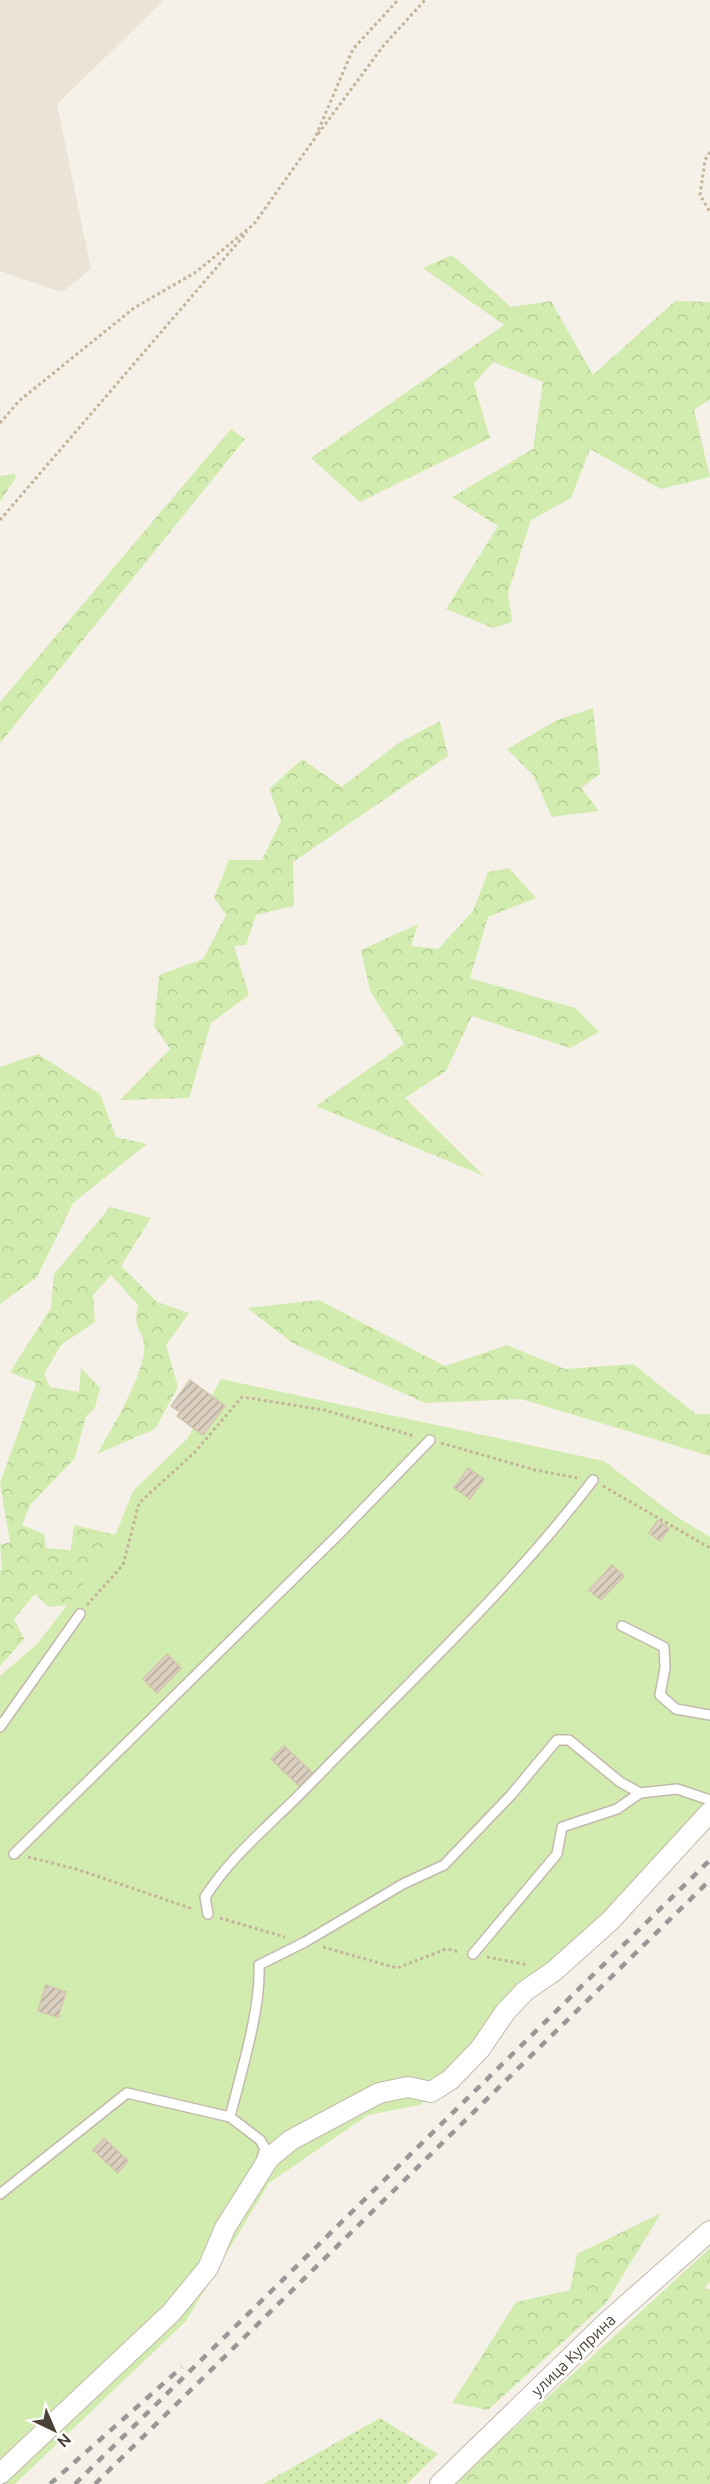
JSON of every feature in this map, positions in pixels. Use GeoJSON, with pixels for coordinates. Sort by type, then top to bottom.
{"type":"FeatureCollection","features":[{"type":"Feature","properties":{"kind":"street"},"geometry":{"type":"LineString","coordinates":[[0,2474],[171,2313],[208,2268],[225,2228],[269,2158],[291,2140],[348,2107],[379,2093],[408,2087],[431,2092],[450,2080],[480,2049],[506,2011],[525,1991],[554,1971],[610,1921],[710,1812]]}},
{"type":"Feature","properties":{"kind":"street","name":"улица Куприна"},"geometry":{"type":"LineString","coordinates":[[440,2484],[606,2323],[710,2230]]}},
{"type":"Feature","properties":{"kind":"lane"},"geometry":{"type":"LineString","coordinates":[[14,1854],[330,1543],[430,1440]]}},
{"type":"Feature","properties":{"kind":"lane"},"geometry":{"type":"LineString","coordinates":[[208,1914],[205,1898],[220,1874],[278,1818],[550,1536],[593,1480]]}},
{"type":"Feature","properties":{"kind":"lane"},"geometry":{"type":"LineString","coordinates":[[0,1727],[80,1614]]}},
{"type":"Feature","properties":{"kind":"lane"},"geometry":{"type":"LineString","coordinates":[[622,1626],[664,1647],[665,1668],[660,1695],[676,1709],[710,1715]]}},
{"type":"Feature","properties":{"kind":"lane"},"geometry":{"type":"LineString","coordinates":[[230,2116],[248,2043],[260,1977],[259,1965],[305,1942],[403,1884],[444,1865],[511,1795],[557,1740],[569,1740],[620,1782],[640,1793]]}},
{"type":"Feature","properties":{"kind":"lane"},"geometry":{"type":"LineString","coordinates":[[473,1954],[557,1854],[562,1827],[617,1809],[640,1793],[677,1789],[710,1800]]}},
{"type":"Feature","properties":{"kind":"lane"},"geometry":{"type":"LineString","coordinates":[[0,2194],[127,2093],[230,2116],[260,2140],[265,2148],[256,2177]]}},
{"type":"Feature","properties":{"kind":"path"},"geometry":{"type":"LineString","coordinates":[[315,138],[353,49],[398,0]]}},
{"type":"Feature","properties":{"kind":"path"},"geometry":{"type":"LineString","coordinates":[[0,520],[254,224],[384,45],[425,0]]}},
{"type":"Feature","properties":{"kind":"path"},"geometry":{"type":"LineString","coordinates":[[710,152],[705,160],[700,195],[710,212]]}},
{"type":"Feature","properties":{"kind":"path"},"geometry":{"type":"LineString","coordinates":[[0,423],[19,400],[134,308],[196,272],[254,224]]}},
{"type":"Feature","properties":{"kind":"path"},"geometry":{"type":"LineString","coordinates":[[80,1614],[123,1565],[139,1503],[194,1453],[242,1397],[324,1410],[536,1470],[593,1480],[710,1548]]}},
{"type":"Feature","properties":{"kind":"path"},"geometry":{"type":"LineString","coordinates":[[14,1854],[76,1869],[208,1914],[398,1968],[446,1949],[554,1971]]}},
{"type":"Feature","properties":{"kind":"shaded area"},"geometry":{"type":"Polygon","coordinates":[[[0,0],[164,0],[57,104],[91,269],[62,292],[0,271],[0,0]]]}},
{"type":"Feature","properties":{"kind":"green space"},"geometry":{"type":"Polygon","coordinates":[[[452,255],[511,307],[551,301],[593,375],[675,301],[710,302],[710,399],[694,410],[710,477],[661,489],[590,449],[571,498],[531,520],[508,593],[512,622],[493,628],[446,609],[498,526],[452,497],[533,449],[543,382],[493,362],[474,384],[490,438],[360,502],[311,458],[504,325],[423,268],[452,255]]]}},
{"type":"Feature","properties":{"kind":"green space"},"geometry":{"type":"Polygon","coordinates":[[[231,429],[245,439],[0,743],[0,702],[231,429]]]}},
{"type":"Feature","properties":{"kind":"green space"},"geometry":{"type":"Polygon","coordinates":[[[14,474],[16,477],[0,502],[0,476],[14,474]]]}},
{"type":"Feature","properties":{"kind":"green space"},"geometry":{"type":"Polygon","coordinates":[[[593,708],[600,774],[581,788],[599,811],[552,817],[533,775],[507,749],[557,720],[593,708]]]}},
{"type":"Feature","properties":{"kind":"green space"},"geometry":{"type":"Polygon","coordinates":[[[440,721],[448,756],[293,862],[294,906],[256,915],[246,945],[234,946],[249,995],[211,1023],[189,1098],[120,1100],[170,1049],[154,1026],[159,975],[203,959],[226,915],[214,898],[229,860],[262,860],[281,821],[269,789],[302,759],[342,787],[397,744],[440,721]]]}},
{"type":"Feature","properties":{"kind":"green space"},"geometry":{"type":"Polygon","coordinates":[[[509,868],[536,898],[488,917],[470,978],[575,1008],[599,1032],[570,1048],[472,1016],[446,1071],[405,1098],[484,1176],[316,1106],[404,1044],[370,991],[361,950],[418,924],[411,946],[438,949],[473,911],[488,872],[509,868]]]}},
{"type":"Feature","properties":{"kind":"green space"},"geometry":{"type":"Polygon","coordinates":[[[38,1054],[100,1094],[116,1137],[147,1144],[73,1203],[37,1277],[0,1304],[0,1067],[38,1054]]]}},
{"type":"Feature","properties":{"kind":"green space"},"geometry":{"type":"Polygon","coordinates":[[[110,1207],[151,1218],[121,1266],[157,1302],[189,1313],[166,1345],[178,1387],[155,1429],[97,1454],[134,1385],[140,1369],[144,1345],[136,1320],[138,1305],[111,1275],[93,1295],[95,1322],[61,1345],[44,1374],[50,1387],[79,1392],[81,1368],[100,1388],[95,1408],[86,1416],[75,1458],[30,1505],[22,1525],[44,1534],[46,1548],[71,1550],[74,1525],[176,1549],[134,1598],[49,1607],[35,1594],[14,1619],[24,1639],[0,1666],[0,1570],[2,1569],[0,1545],[10,1542],[0,1483],[36,1383],[10,1372],[51,1308],[54,1274],[110,1207]]]}},
{"type":"Feature","properties":{"kind":"green space"},"geometry":{"type":"Polygon","coordinates":[[[319,1300],[445,1366],[507,1345],[565,1369],[633,1364],[696,1414],[710,1414],[710,1456],[521,1399],[425,1403],[294,1344],[247,1308],[319,1300]]]}},
{"type":"Feature","properties":{"kind":"green space"},"geometry":{"type":"Polygon","coordinates":[[[221,1379],[604,1461],[674,1515],[710,1537],[710,1821],[521,2009],[420,2105],[368,2115],[269,2183],[186,2321],[15,2484],[0,2484],[0,1676],[37,1644],[109,1551],[133,1491],[187,1439],[221,1379]]]}},
{"type":"Feature","properties":{"kind":"green space"},"geometry":{"type":"Polygon","coordinates":[[[661,2213],[606,2303],[488,2410],[452,2403],[516,2302],[570,2290],[577,2254],[661,2213]]]}},
{"type":"Feature","properties":{"kind":"green space"},"geometry":{"type":"Polygon","coordinates":[[[710,2248],[710,2282],[705,2288],[710,2290],[710,2484],[453,2484],[710,2248]]]}},
{"type":"Feature","properties":{"kind":"green space"},"geometry":{"type":"Polygon","coordinates":[[[380,2418],[438,2454],[407,2484],[263,2484],[380,2418]]]}},
{"type":"Feature","properties":{"kind":"building"},"geometry":{"type":"Polygon","coordinates":[[[190,1380],[225,1406],[203,1435],[177,1416],[180,1412],[171,1406],[190,1380]]]}},
{"type":"Feature","properties":{"kind":"building"},"geometry":{"type":"Polygon","coordinates":[[[468,1468],[484,1479],[470,1499],[454,1488],[468,1468]]]}},
{"type":"Feature","properties":{"kind":"building"},"geometry":{"type":"Polygon","coordinates":[[[658,1520],[669,1529],[660,1541],[649,1533],[658,1520]]]}},
{"type":"Feature","properties":{"kind":"building"},"geometry":{"type":"Polygon","coordinates":[[[612,1565],[624,1576],[601,1600],[589,1590],[612,1565]]]}},
{"type":"Feature","properties":{"kind":"building"},"geometry":{"type":"Polygon","coordinates":[[[167,1654],[181,1668],[157,1693],[143,1679],[167,1654]]]}},
{"type":"Feature","properties":{"kind":"building"},"geometry":{"type":"Polygon","coordinates":[[[284,1746],[312,1772],[299,1786],[271,1759],[284,1746]]]}},
{"type":"Feature","properties":{"kind":"building"},"geometry":{"type":"Polygon","coordinates":[[[46,1985],[66,1992],[58,2017],[38,2011],[46,1985]]]}},
{"type":"Feature","properties":{"kind":"building"},"geometry":{"type":"Polygon","coordinates":[[[104,2138],[128,2161],[118,2173],[93,2150],[104,2138]]]}},
{"type":"Feature","properties":{"kind":"railway"},"geometry":{"type":"LineString","coordinates":[[75,2484],[710,1860]]}},
{"type":"Feature","properties":{"kind":"railway"},"geometry":{"type":"LineString","coordinates":[[95,2484],[710,1880]]}},
{"type":"Feature","properties":{"kind":"railway"},"geometry":{"type":"LineString","coordinates":[[50,2484],[182,2367]]}}]}
